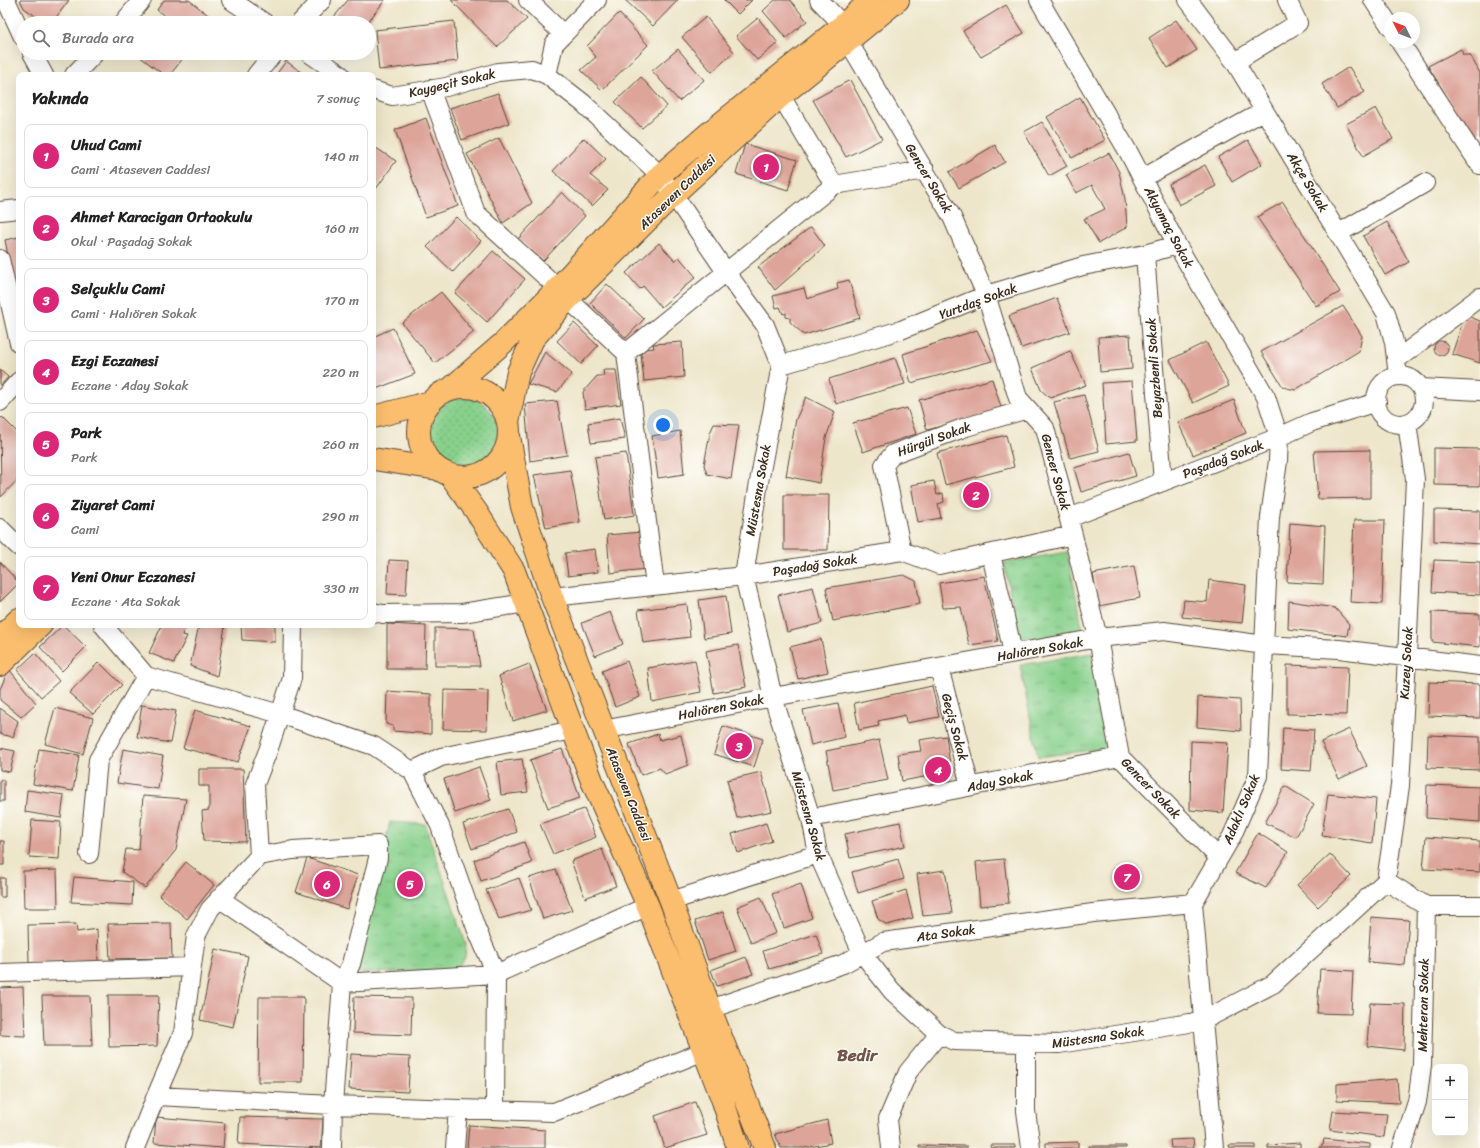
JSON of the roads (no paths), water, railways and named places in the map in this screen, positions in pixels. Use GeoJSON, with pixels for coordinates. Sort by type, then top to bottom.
{"type":"FeatureCollection","features":[{"type":"Feature","properties":{"kind":"main road","name":"Ataseven Caddesi"},"geometry":{"type":"LineString","coordinates":[[450,389],[563,294],[674,194],[780,96],[845,33],[871,0]]}},
{"type":"Feature","properties":{"kind":"main road","name":"Ataseven Caddesi"},"geometry":{"type":"LineString","coordinates":[[765,1148],[710,1010],[671,901],[552,597],[522,507],[509,429],[518,372],[533,339],[563,294],[660,175],[710,132],[845,33],[898,0]]}},
{"type":"Feature","properties":{"kind":"main road"},"geometry":{"type":"LineString","coordinates":[[376,460],[444,472],[463,477],[476,475],[489,470],[502,455],[509,429],[500,405],[486,392],[468,387],[450,389],[440,394],[431,402],[422,414],[419,429],[421,444],[427,458],[444,472],[476,511],[514,571],[592,781],[648,906],[733,1128],[738,1148]]}},
{"type":"Feature","properties":{"kind":"main road"},"geometry":{"type":"LineString","coordinates":[[376,416],[431,402]]}},
{"type":"Feature","properties":{"kind":"main road"},"geometry":{"type":"LineString","coordinates":[[0,638],[16,622]]}},
{"type":"Feature","properties":{"kind":"main road"},"geometry":{"type":"LineString","coordinates":[[0,666],[38,628]]}},
{"type":"Feature","properties":{"kind":"street"},"geometry":{"type":"LineString","coordinates":[[6,0],[16,22]]}},
{"type":"Feature","properties":{"kind":"street"},"geometry":{"type":"LineString","coordinates":[[129,16],[142,0]]}},
{"type":"Feature","properties":{"kind":"street"},"geometry":{"type":"LineString","coordinates":[[231,0],[255,16]]}},
{"type":"Feature","properties":{"kind":"street"},"geometry":{"type":"LineString","coordinates":[[307,16],[322,0]]}},
{"type":"Feature","properties":{"kind":"street"},"geometry":{"type":"LineString","coordinates":[[528,0],[563,34]]}},
{"type":"Feature","properties":{"kind":"street"},"geometry":{"type":"LineString","coordinates":[[597,0],[554,44],[539,72],[583,103],[660,175],[726,272],[765,325],[781,365]]}},
{"type":"Feature","properties":{"kind":"street","name":"Gencer Sokak"},"geometry":{"type":"LineString","coordinates":[[819,0],[845,33],[952,217],[986,295],[1018,398],[1045,428],[1071,526],[1098,638],[1120,758],[1219,858]]}},
{"type":"Feature","properties":{"kind":"street","name":"Akyamaç Sokak"},"geometry":{"type":"LineString","coordinates":[[1038,0],[1143,178],[1177,244],[1266,397],[1279,437],[1278,461]]}},
{"type":"Feature","properties":{"kind":"street","name":"Akçe Sokak"},"geometry":{"type":"LineString","coordinates":[[1188,0],[1235,62],[1386,313],[1394,342],[1397,368]]}},
{"type":"Feature","properties":{"kind":"street"},"geometry":{"type":"LineString","coordinates":[[1235,62],[1298,23],[1287,0]]}},
{"type":"Feature","properties":{"kind":"street"},"geometry":{"type":"LineString","coordinates":[[1373,0],[1384,17]]}},
{"type":"Feature","properties":{"kind":"street"},"geometry":{"type":"LineString","coordinates":[[1404,48],[1480,165]]}},
{"type":"Feature","properties":{"kind":"street"},"geometry":{"type":"LineString","coordinates":[[36,60],[42,72]]}},
{"type":"Feature","properties":{"kind":"street"},"geometry":{"type":"LineString","coordinates":[[77,72],[88,60]]}},
{"type":"Feature","properties":{"kind":"street"},"geometry":{"type":"LineString","coordinates":[[258,72],[268,60]]}},
{"type":"Feature","properties":{"kind":"street"},"geometry":{"type":"LineString","coordinates":[[319,60],[337,72]]}},
{"type":"Feature","properties":{"kind":"street","name":"Kaygeçit Sokak"},"geometry":{"type":"LineString","coordinates":[[376,92],[392,96],[430,89],[498,72],[539,72]]}},
{"type":"Feature","properties":{"kind":"street"},"geometry":{"type":"LineString","coordinates":[[430,89],[476,213],[626,353],[655,586]]}},
{"type":"Feature","properties":{"kind":"street"},"geometry":{"type":"LineString","coordinates":[[780,96],[834,185]]}},
{"type":"Feature","properties":{"kind":"street"},"geometry":{"type":"LineString","coordinates":[[1143,178],[1264,111]]}},
{"type":"Feature","properties":{"kind":"street"},"geometry":{"type":"LineString","coordinates":[[626,353],[834,185],[925,170]]}},
{"type":"Feature","properties":{"kind":"street"},"geometry":{"type":"LineString","coordinates":[[1339,233],[1425,182]]}},
{"type":"Feature","properties":{"kind":"street"},"geometry":{"type":"LineString","coordinates":[[0,211],[16,209]]}},
{"type":"Feature","properties":{"kind":"street","name":"Yurtdaş Sokak"},"geometry":{"type":"LineString","coordinates":[[781,365],[901,330],[986,295],[1082,266],[1145,254],[1177,244]]}},
{"type":"Feature","properties":{"kind":"street","name":"Beyazbenli Sokak"},"geometry":{"type":"LineString","coordinates":[[1145,254],[1163,482]]}},
{"type":"Feature","properties":{"kind":"street"},"geometry":{"type":"LineString","coordinates":[[0,259],[16,330]]}},
{"type":"Feature","properties":{"kind":"street"},"geometry":{"type":"LineString","coordinates":[[1397,368],[1421,388],[1425,400],[1420,415],[1407,424],[1392,423],[1385,419],[1380,413],[1377,402],[1378,391],[1397,368],[1480,297]]}},
{"type":"Feature","properties":{"kind":"street","name":"Müstesna Sokak"},"geometry":{"type":"LineString","coordinates":[[781,365],[759,482],[744,576],[773,697],[811,818],[818,854],[862,953],[892,991],[939,1034],[954,1041],[1059,1044],[1202,1021],[1273,984],[1386,881]]}},
{"type":"Feature","properties":{"kind":"street"},"geometry":{"type":"LineString","coordinates":[[0,402],[16,384]]}},
{"type":"Feature","properties":{"kind":"street"},"geometry":{"type":"LineString","coordinates":[[1421,388],[1480,391]]}},
{"type":"Feature","properties":{"kind":"street","name":"Paşadağ Sokak"},"geometry":{"type":"LineString","coordinates":[[552,597],[744,576],[902,551],[939,565],[991,554],[1071,526],[1163,482],[1279,437],[1312,422],[1377,402]]}},
{"type":"Feature","properties":{"kind":"street","name":"Hürgül Sokak"},"geometry":{"type":"LineString","coordinates":[[902,551],[884,465],[893,454],[966,428],[1028,409]]}},
{"type":"Feature","properties":{"kind":"street","name":"Kuzey Sokak"},"geometry":{"type":"LineString","coordinates":[[1386,881],[1400,786],[1407,657],[1415,479],[1407,424]]}},
{"type":"Feature","properties":{"kind":"street","name":"Adaklı Sokak"},"geometry":{"type":"LineString","coordinates":[[1193,903],[1232,836],[1258,776],[1270,517],[1278,461]]}},
{"type":"Feature","properties":{"kind":"street"},"geometry":{"type":"LineString","coordinates":[[0,528],[16,544]]}},
{"type":"Feature","properties":{"kind":"street"},"geometry":{"type":"LineString","coordinates":[[991,554],[1013,654]]}},
{"type":"Feature","properties":{"kind":"street"},"geometry":{"type":"LineString","coordinates":[[376,613],[383,614],[462,613],[526,603]]}},
{"type":"Feature","properties":{"kind":"street"},"geometry":{"type":"LineString","coordinates":[[106,628],[146,676],[280,714],[374,746],[412,771],[440,826],[476,928],[496,974],[494,1109]]}},
{"type":"Feature","properties":{"kind":"street"},"geometry":{"type":"LineString","coordinates":[[259,856],[255,784],[292,678],[293,628]]}},
{"type":"Feature","properties":{"kind":"street","name":"Halıören Sokak"},"geometry":{"type":"LineString","coordinates":[[603,730],[773,697],[1098,638],[1164,631],[1264,645],[1339,649],[1480,666]]}},
{"type":"Feature","properties":{"kind":"street","name":"Geçiş Sokak"},"geometry":{"type":"LineString","coordinates":[[939,667],[970,786]]}},
{"type":"Feature","properties":{"kind":"street"},"geometry":{"type":"LineString","coordinates":[[89,854],[98,760],[146,676]]}},
{"type":"Feature","properties":{"kind":"street"},"geometry":{"type":"LineString","coordinates":[[412,771],[442,758],[573,730]]}},
{"type":"Feature","properties":{"kind":"street","name":"Aday Sokak"},"geometry":{"type":"LineString","coordinates":[[811,818],[1120,758]]}},
{"type":"Feature","properties":{"kind":"street"},"geometry":{"type":"LineString","coordinates":[[135,1148],[183,1033],[196,936],[210,909],[259,856],[293,850],[378,846],[378,858],[351,964],[342,983],[332,1105],[332,1148]]}},
{"type":"Feature","properties":{"kind":"street"},"geometry":{"type":"LineString","coordinates":[[671,901],[818,854]]}},
{"type":"Feature","properties":{"kind":"street"},"geometry":{"type":"LineString","coordinates":[[1386,881],[1426,906],[1480,906]]}},
{"type":"Feature","properties":{"kind":"street"},"geometry":{"type":"LineString","coordinates":[[219,898],[342,983],[496,974],[648,906]]}},
{"type":"Feature","properties":{"kind":"street"},"geometry":{"type":"LineString","coordinates":[[1193,903],[1214,1148]]}},
{"type":"Feature","properties":{"kind":"street","name":"Ata Sokak"},"geometry":{"type":"LineString","coordinates":[[710,1010],[843,964],[883,942],[1093,913],[1193,903]]}},
{"type":"Feature","properties":{"kind":"street","name":"Mehteran Sokak"},"geometry":{"type":"LineString","coordinates":[[1406,1147],[1417,1102],[1422,1065],[1426,906]]}},
{"type":"Feature","properties":{"kind":"street"},"geometry":{"type":"LineString","coordinates":[[0,973],[192,967]]}},
{"type":"Feature","properties":{"kind":"street"},"geometry":{"type":"LineString","coordinates":[[891,1148],[888,1119],[905,1078],[908,1072],[939,1034]]}},
{"type":"Feature","properties":{"kind":"street"},"geometry":{"type":"LineString","coordinates":[[1026,1044],[1026,1111],[1031,1148]]}},
{"type":"Feature","properties":{"kind":"street"},"geometry":{"type":"LineString","coordinates":[[156,1096],[332,1105],[554,1112],[704,1051]]}},
{"type":"Feature","properties":{"kind":"street"},"geometry":{"type":"LineString","coordinates":[[455,1148],[458,1108]]}},
{"type":"Feature","properties":{"kind":"place","name":"Uhud Cami"},"geometry":{"type":"Point","coordinates":[766,167]}},
{"type":"Feature","properties":{"kind":"place","name":"Ahmet Karacigan Ortaokulu"},"geometry":{"type":"Point","coordinates":[976,495]}},
{"type":"Feature","properties":{"kind":"place","name":"Selçuklu Cami"},"geometry":{"type":"Point","coordinates":[739,746]}},
{"type":"Feature","properties":{"kind":"place","name":"Ezgi Eczanesi"},"geometry":{"type":"Point","coordinates":[938,770]}},
{"type":"Feature","properties":{"kind":"place","name":"Yeni Onur Eczanesi"},"geometry":{"type":"Point","coordinates":[1127,877]}},
{"type":"Feature","properties":{"kind":"place","name":"Ziyaret Cami"},"geometry":{"type":"Point","coordinates":[327,884]}},
{"type":"Feature","properties":{"kind":"place","name":"Park"},"geometry":{"type":"Point","coordinates":[410,884]}},
{"type":"Feature","properties":{"kind":"district","name":"Bedir"},"geometry":{"type":"Point","coordinates":[857,1055]}}]}
